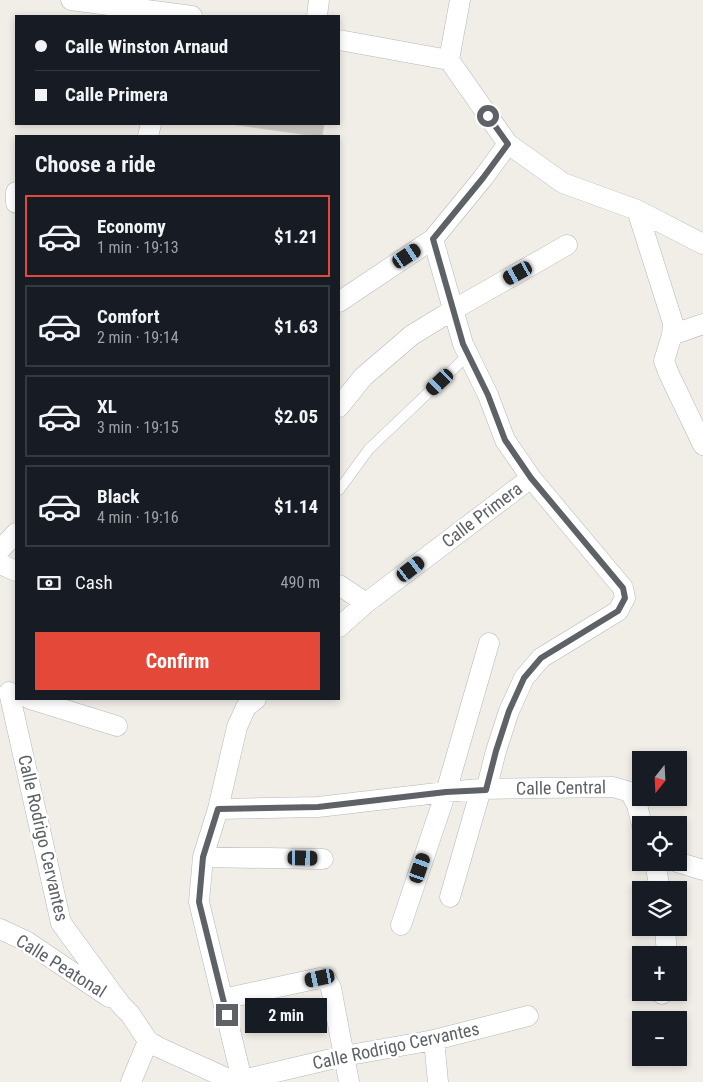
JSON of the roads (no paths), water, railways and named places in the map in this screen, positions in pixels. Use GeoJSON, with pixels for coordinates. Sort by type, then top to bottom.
{"type":"FeatureCollection","features":[{"type":"Feature","properties":{"kind":"street"},"geometry":{"type":"LineString","coordinates":[[71,0],[163,9],[188,15]]}},
{"type":"Feature","properties":{"kind":"street"},"geometry":{"type":"LineString","coordinates":[[317,15],[319,0]]}},
{"type":"Feature","properties":{"kind":"street"},"geometry":{"type":"LineString","coordinates":[[449,60],[460,0]]}},
{"type":"Feature","properties":{"kind":"street"},"geometry":{"type":"LineString","coordinates":[[340,40],[449,60],[508,144],[563,183],[637,210],[703,244]]}},
{"type":"Feature","properties":{"kind":"street"},"geometry":{"type":"LineString","coordinates":[[340,301],[433,239],[508,144]]}},
{"type":"Feature","properties":{"kind":"street"},"geometry":{"type":"LineString","coordinates":[[637,210],[673,323],[672,336],[664,361],[703,446]]}},
{"type":"Feature","properties":{"kind":"street"},"geometry":{"type":"LineString","coordinates":[[433,239],[463,344],[488,395],[505,440],[531,478],[623,588],[625,598],[618,611],[541,658],[524,678],[509,711],[450,897]]}},
{"type":"Feature","properties":{"kind":"street"},"geometry":{"type":"LineString","coordinates":[[340,406],[363,377],[412,335],[567,245]]}},
{"type":"Feature","properties":{"kind":"street"},"geometry":{"type":"LineString","coordinates":[[672,336],[703,324]]}},
{"type":"Feature","properties":{"kind":"street","name":"Calle Primera"},"geometry":{"type":"LineString","coordinates":[[340,626],[366,603],[531,478]]}},
{"type":"Feature","properties":{"kind":"street"},"geometry":{"type":"LineString","coordinates":[[0,550],[15,534]]}},
{"type":"Feature","properties":{"kind":"street"},"geometry":{"type":"LineString","coordinates":[[0,564],[15,571]]}},
{"type":"Feature","properties":{"kind":"street"},"geometry":{"type":"LineString","coordinates":[[340,586],[366,603]]}},
{"type":"Feature","properties":{"kind":"street"},"geometry":{"type":"LineString","coordinates":[[401,925],[446,792],[489,643]]}},
{"type":"Feature","properties":{"kind":"street","name":"Calle Rodrigo Cervantes"},"geometry":{"type":"LineString","coordinates":[[8,692],[61,923],[130,1014],[148,1041],[235,1081],[344,1056],[434,1040],[528,1016]]}},
{"type":"Feature","properties":{"kind":"street"},"geometry":{"type":"LineString","coordinates":[[33,700],[118,726]]}},
{"type":"Feature","properties":{"kind":"street"},"geometry":{"type":"LineString","coordinates":[[235,1081],[223,999],[199,902],[203,857],[218,809],[237,727],[246,707],[255,700]]}},
{"type":"Feature","properties":{"kind":"street","name":"Calle Central"},"geometry":{"type":"LineString","coordinates":[[218,809],[318,807],[446,792],[613,787],[630,792],[637,805],[640,816]]}},
{"type":"Feature","properties":{"kind":"street"},"geometry":{"type":"LineString","coordinates":[[203,857],[323,859]]}},
{"type":"Feature","properties":{"kind":"street"},"geometry":{"type":"LineString","coordinates":[[687,865],[703,870]]}},
{"type":"Feature","properties":{"kind":"street","name":"Calle Peatonal"},"geometry":{"type":"LineString","coordinates":[[0,929],[26,941],[121,1004]]}},
{"type":"Feature","properties":{"kind":"street"},"geometry":{"type":"LineString","coordinates":[[223,999],[320,978],[326,979],[331,988],[349,1082]]}},
{"type":"Feature","properties":{"kind":"street"},"geometry":{"type":"LineString","coordinates":[[434,1040],[438,1082]]}},
{"type":"Feature","properties":{"kind":"street"},"geometry":{"type":"LineString","coordinates":[[131,1082],[148,1041]]}},
{"type":"Feature","properties":{"kind":"lane"},"geometry":{"type":"LineString","coordinates":[[340,489],[369,449],[468,355]]}}]}
